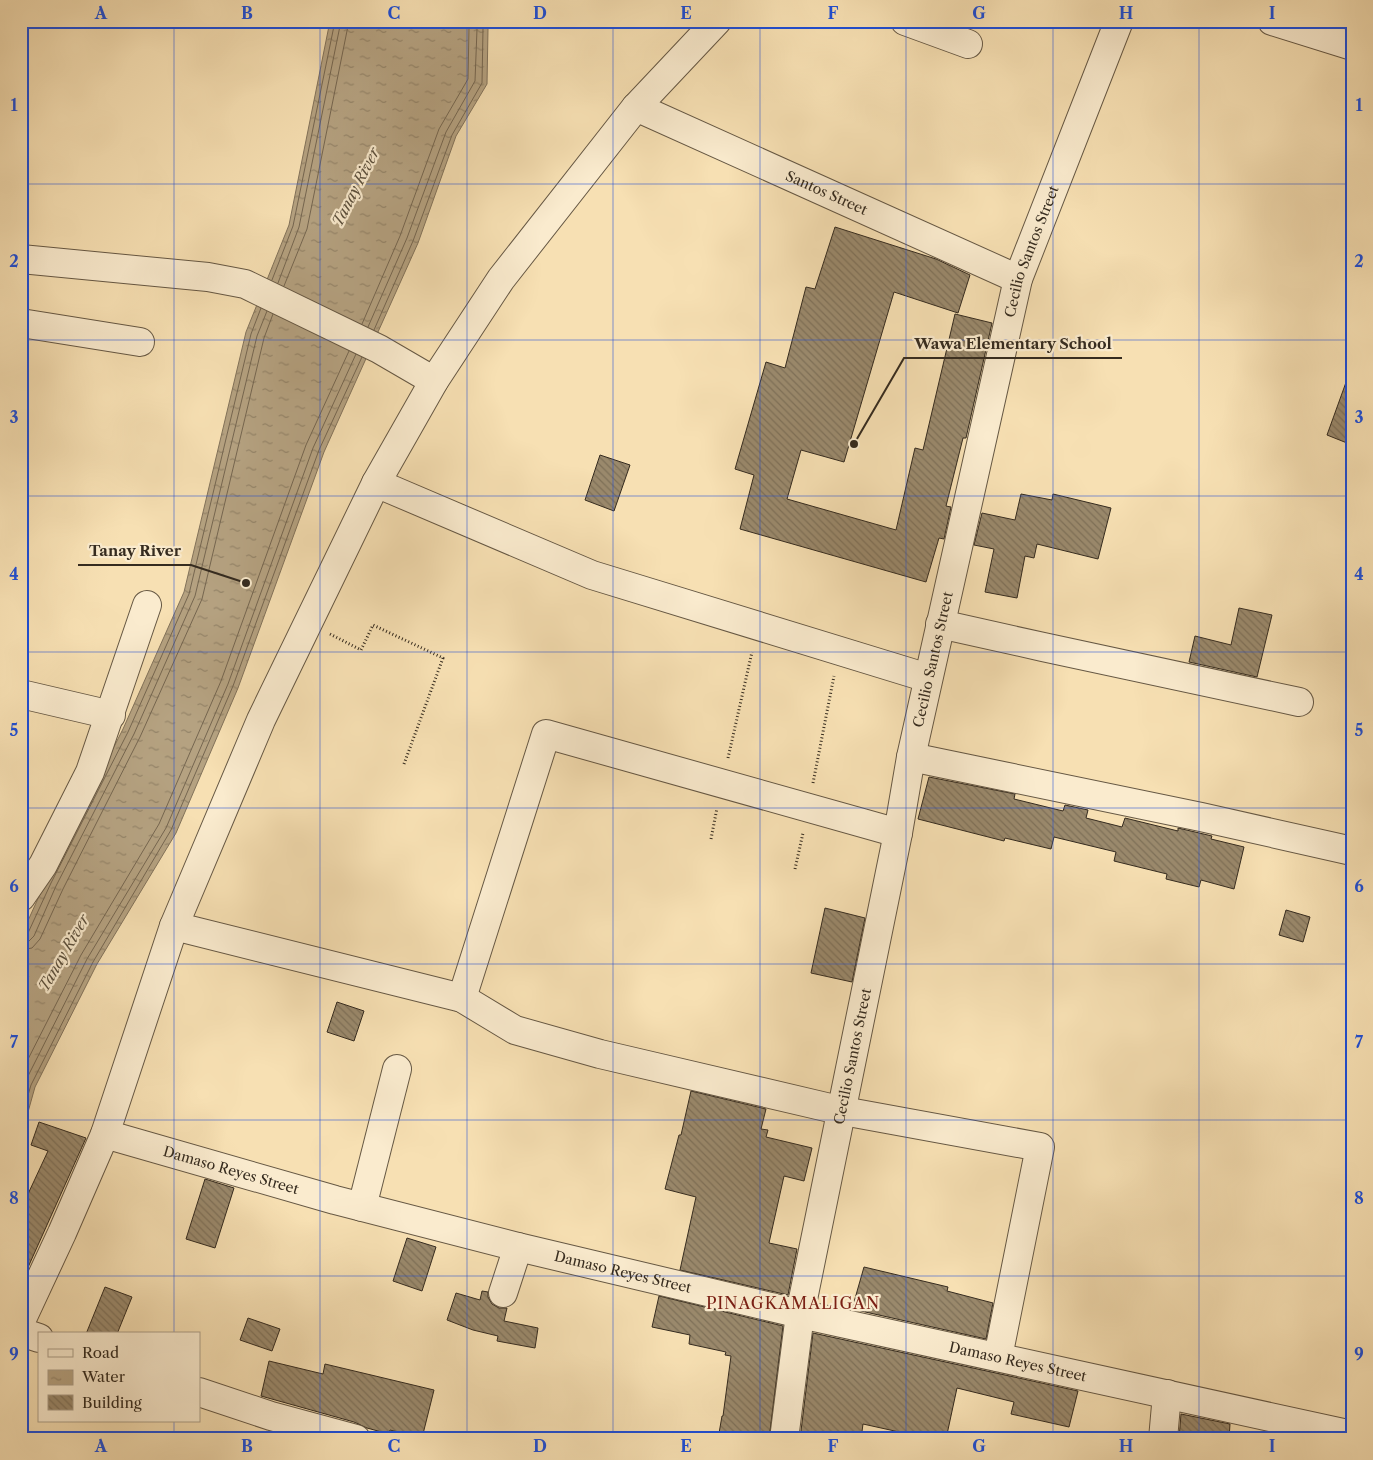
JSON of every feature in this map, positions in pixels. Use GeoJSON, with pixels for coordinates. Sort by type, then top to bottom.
{"type":"FeatureCollection","features":[{"type":"Feature","properties":{"kind":"street"},"geometry":{"type":"LineString","coordinates":[[21,1321],[62,1233],[104,1134],[174,926],[261,720],[376,483],[434,381],[501,279],[636,107],[717,21]]}},
{"type":"Feature","properties":{"kind":"street"},"geometry":{"type":"LineString","coordinates":[[905,21],[968,44]]}},
{"type":"Feature","properties":{"kind":"street","name":"Cecilio Santos Street"},"geometry":{"type":"LineString","coordinates":[[784,1439],[800,1314],[898,832],[911,757],[1018,279],[1119,21]]}},
{"type":"Feature","properties":{"kind":"street"},"geometry":{"type":"LineString","coordinates":[[1278,22],[1352,46]]}},
{"type":"Feature","properties":{"kind":"street","name":"Santos Street"},"geometry":{"type":"LineString","coordinates":[[636,107],[1018,279]]}},
{"type":"Feature","properties":{"kind":"street"},"geometry":{"type":"LineString","coordinates":[[21,259],[208,276],[245,284],[380,349],[434,381]]}},
{"type":"Feature","properties":{"kind":"street"},"geometry":{"type":"LineString","coordinates":[[21,323],[140,342]]}},
{"type":"Feature","properties":{"kind":"street"},"geometry":{"type":"LineString","coordinates":[[376,483],[592,575],[928,678]]}},
{"type":"Feature","properties":{"kind":"street"},"geometry":{"type":"LineString","coordinates":[[21,898],[42,866],[90,772],[147,605]]}},
{"type":"Feature","properties":{"kind":"street"},"geometry":{"type":"LineString","coordinates":[[940,624],[1043,648],[1300,702]]}},
{"type":"Feature","properties":{"kind":"street"},"geometry":{"type":"LineString","coordinates":[[21,694],[110,715]]}},
{"type":"Feature","properties":{"kind":"street"},"geometry":{"type":"LineString","coordinates":[[462,998],[546,734],[898,832]]}},
{"type":"Feature","properties":{"kind":"street"},"geometry":{"type":"LineString","coordinates":[[911,757],[1201,817],[1352,851]]}},
{"type":"Feature","properties":{"kind":"street"},"geometry":{"type":"LineString","coordinates":[[174,926],[462,998],[515,1030],[600,1054],[842,1111],[1040,1148],[998,1357]]}},
{"type":"Feature","properties":{"kind":"street"},"geometry":{"type":"LineString","coordinates":[[362,1207],[398,1069]]}},
{"type":"Feature","properties":{"kind":"street","name":"Damaso Reyes Street"},"geometry":{"type":"LineString","coordinates":[[104,1134],[362,1207],[518,1246],[800,1314],[1352,1435]]}},
{"type":"Feature","properties":{"kind":"street"},"geometry":{"type":"LineString","coordinates":[[503,1292],[518,1246]]}},
{"type":"Feature","properties":{"kind":"street"},"geometry":{"type":"LineString","coordinates":[[21,1332],[38,1338]]}},
{"type":"Feature","properties":{"kind":"street"},"geometry":{"type":"LineString","coordinates":[[200,1392],[271,1416],[356,1439]]}},
{"type":"Feature","properties":{"kind":"street"},"geometry":{"type":"LineString","coordinates":[[1163,1439],[1167,1394]]}},
{"type":"Feature","properties":{"kind":"path"},"geometry":{"type":"LineString","coordinates":[[308,622],[361,650],[373,625],[443,658],[404,764]]}},
{"type":"Feature","properties":{"kind":"path"},"geometry":{"type":"LineString","coordinates":[[711,839],[758,626]]}},
{"type":"Feature","properties":{"kind":"path"},"geometry":{"type":"LineString","coordinates":[[795,869],[840,651]]}},
{"type":"Feature","properties":{"kind":"water"},"geometry":{"type":"Polygon","coordinates":[[[330,21],[496,21],[488,29],[487,84],[456,136],[418,243],[324,452],[238,688],[176,833],[97,964],[35,1087],[21,1137],[21,936],[46,881],[123,729],[184,592],[246,332],[289,225],[330,21]]]}},
{"type":"Feature","properties":{"kind":"building"},"geometry":{"type":"Polygon","coordinates":[[[835,227],[936,259],[970,275],[958,313],[894,292],[844,462],[801,450],[787,499],[896,530],[915,448],[923,450],[955,314],[992,323],[966,438],[963,438],[946,506],[951,507],[944,539],[939,538],[926,582],[740,529],[754,475],[735,469],[766,362],[785,368],[806,287],[815,289],[835,227]]]}},
{"type":"Feature","properties":{"kind":"building"},"geometry":{"type":"Polygon","coordinates":[[[1349,374],[1352,374],[1352,445],[1327,435],[1349,374]]]}},
{"type":"Feature","properties":{"kind":"building"},"geometry":{"type":"Polygon","coordinates":[[[600,455],[630,465],[614,511],[585,500],[600,455]]]}},
{"type":"Feature","properties":{"kind":"building"},"geometry":{"type":"Polygon","coordinates":[[[1021,494],[1052,500],[1053,494],[1111,508],[1098,559],[1037,544],[1034,558],[1025,556],[1017,598],[985,592],[994,549],[974,545],[982,513],[1015,520],[1021,494]]]}},
{"type":"Feature","properties":{"kind":"building"},"geometry":{"type":"Polygon","coordinates":[[[1239,608],[1272,615],[1257,677],[1189,662],[1195,636],[1231,645],[1239,608]]]}},
{"type":"Feature","properties":{"kind":"building"},"geometry":{"type":"Polygon","coordinates":[[[929,777],[1015,794],[1014,799],[1063,811],[1065,805],[1088,810],[1086,818],[1122,827],[1125,818],[1178,831],[1178,828],[1212,836],[1211,839],[1244,847],[1234,889],[1201,880],[1199,887],[1166,879],[1167,874],[1114,861],[1116,852],[1054,837],[1051,849],[1005,838],[1004,841],[918,819],[929,777]]]}},
{"type":"Feature","properties":{"kind":"building"},"geometry":{"type":"Polygon","coordinates":[[[825,908],[865,918],[852,982],[811,973],[825,908]]]}},
{"type":"Feature","properties":{"kind":"building"},"geometry":{"type":"Polygon","coordinates":[[[1286,910],[1310,917],[1303,942],[1279,935],[1286,910]]]}},
{"type":"Feature","properties":{"kind":"building"},"geometry":{"type":"Polygon","coordinates":[[[337,1002],[364,1011],[354,1041],[327,1032],[337,1002]]]}},
{"type":"Feature","properties":{"kind":"building"},"geometry":{"type":"Polygon","coordinates":[[[691,1091],[766,1109],[761,1129],[768,1130],[766,1137],[812,1148],[804,1181],[784,1176],[769,1243],[797,1249],[788,1295],[680,1270],[696,1197],[665,1189],[679,1135],[681,1135],[691,1091]]]}},
{"type":"Feature","properties":{"kind":"building"},"geometry":{"type":"Polygon","coordinates":[[[39,1122],[86,1138],[21,1283],[21,1209],[48,1151],[31,1145],[39,1122]]]}},
{"type":"Feature","properties":{"kind":"building"},"geometry":{"type":"Polygon","coordinates":[[[205,1179],[234,1188],[215,1248],[186,1239],[205,1179]]]}},
{"type":"Feature","properties":{"kind":"building"},"geometry":{"type":"Polygon","coordinates":[[[407,1238],[436,1247],[422,1291],[393,1281],[407,1238]]]}},
{"type":"Feature","properties":{"kind":"building"},"geometry":{"type":"Polygon","coordinates":[[[864,1267],[948,1287],[947,1291],[993,1303],[986,1339],[852,1309],[864,1267]]]}},
{"type":"Feature","properties":{"kind":"building"},"geometry":{"type":"Polygon","coordinates":[[[105,1287],[132,1297],[118,1332],[87,1332],[105,1287]]]}},
{"type":"Feature","properties":{"kind":"building"},"geometry":{"type":"Polygon","coordinates":[[[482,1291],[488,1292],[488,1297],[492,1304],[499,1308],[507,1308],[504,1321],[538,1328],[535,1348],[497,1341],[498,1336],[473,1330],[447,1320],[456,1293],[480,1300],[482,1291]]]}},
{"type":"Feature","properties":{"kind":"building"},"geometry":{"type":"Polygon","coordinates":[[[659,1296],[783,1326],[769,1439],[718,1439],[731,1356],[725,1355],[726,1352],[689,1344],[690,1335],[652,1327],[659,1296]]]}},
{"type":"Feature","properties":{"kind":"building"},"geometry":{"type":"Polygon","coordinates":[[[248,1318],[280,1329],[272,1351],[240,1340],[248,1318]]]}},
{"type":"Feature","properties":{"kind":"building"},"geometry":{"type":"Polygon","coordinates":[[[813,1333],[1078,1391],[1069,1427],[1011,1414],[1014,1402],[957,1388],[946,1439],[931,1439],[863,1424],[861,1439],[800,1439],[813,1333]]]}},
{"type":"Feature","properties":{"kind":"building"},"geometry":{"type":"Polygon","coordinates":[[[269,1361],[323,1374],[325,1364],[434,1390],[422,1438],[390,1430],[389,1434],[354,1422],[261,1396],[269,1361]]]}},
{"type":"Feature","properties":{"kind":"building"},"geometry":{"type":"Polygon","coordinates":[[[1181,1414],[1230,1424],[1229,1439],[1179,1439],[1181,1414]]]}},
{"type":"Feature","properties":{"kind":"place","name":"Wawa Elementary School"},"geometry":{"type":"Point","coordinates":[854,444]}},
{"type":"Feature","properties":{"kind":"place","name":"Tanay River"},"geometry":{"type":"Point","coordinates":[246,583]}},
{"type":"Feature","properties":{"kind":"district","name":"PINAGKAMALIGAN"},"geometry":{"type":"Point","coordinates":[793,1303]}}]}
